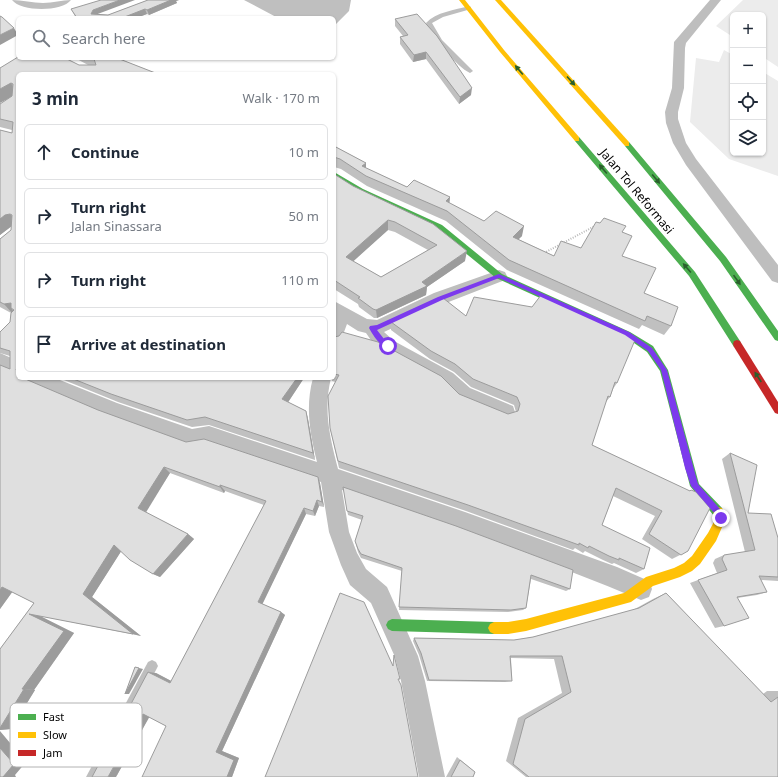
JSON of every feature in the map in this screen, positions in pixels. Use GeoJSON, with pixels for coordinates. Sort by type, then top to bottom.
{"type":"FeatureCollection","features":[{"type":"Feature","properties":{"kind":"main road","name":"Jalan Tol Reformasi"},"geometry":{"type":"LineString","coordinates":[[462,0],[502,50],[692,274],[765,387],[778,410]]}},
{"type":"Feature","properties":{"kind":"main road","name":"Jalan Tol Reformasi"},"geometry":{"type":"LineString","coordinates":[[498,0],[617,133],[723,259],[778,338]]}},
{"type":"Feature","properties":{"kind":"main road"},"geometry":{"type":"LineString","coordinates":[[336,175],[367,194],[439,227],[499,276],[627,334],[650,350],[664,370],[695,486],[718,511],[721,518],[712,537],[696,560],[688,567],[676,573],[650,581],[627,598],[526,625],[508,628],[392,625]]}},
{"type":"Feature","properties":{"kind":"street"},"geometry":{"type":"LineString","coordinates":[[17,0],[40,6],[50,6],[66,0]]}},
{"type":"Feature","properties":{"kind":"street"},"geometry":{"type":"LineString","coordinates":[[716,0],[680,42],[678,51],[678,82],[670,112],[672,122],[680,144],[694,166],[778,276]]}},
{"type":"Feature","properties":{"kind":"street"},"geometry":{"type":"LineString","coordinates":[[336,324],[338,310],[364,326],[372,328],[378,327],[440,298],[499,276]]}},
{"type":"Feature","properties":{"kind":"street"},"geometry":{"type":"LineString","coordinates":[[372,328],[381,341],[447,378],[464,394],[506,412]]}},
{"type":"Feature","properties":{"kind":"street"},"geometry":{"type":"LineString","coordinates":[[0,360],[16,368]]}},
{"type":"Feature","properties":{"kind":"street"},"geometry":{"type":"LineString","coordinates":[[40,380],[113,410],[192,438],[209,435],[465,522],[617,578],[641,589]]}},
{"type":"Feature","properties":{"kind":"street"},"geometry":{"type":"LineString","coordinates":[[321,380],[318,393],[320,438],[330,477],[339,532],[348,558],[358,577],[379,595],[406,656],[413,681],[432,777]]}},
{"type":"Feature","properties":{"kind":"lane"},"geometry":{"type":"LineString","coordinates":[[468,8],[431,20],[429,23],[440,39],[470,71]]}},
{"type":"Feature","properties":{"kind":"lane"},"geometry":{"type":"LineString","coordinates":[[132,703],[152,666]]}},
{"type":"Feature","properties":{"kind":"lane"},"geometry":{"type":"LineString","coordinates":[[92,777],[97,767]]}},
{"type":"Feature","properties":{"kind":"path"},"geometry":{"type":"LineString","coordinates":[[540,256],[595,226]]}},
{"type":"Feature","properties":{"kind":"shaded area"},"geometry":{"type":"Polygon","coordinates":[[[244,0],[351,0],[349,11],[336,24],[336,16],[274,16],[244,0]]]}},
{"type":"Feature","properties":{"kind":"shaded area"},"geometry":{"type":"Polygon","coordinates":[[[743,0],[778,0],[778,67],[766,59],[766,12],[731,12],[743,0]]]}},
{"type":"Feature","properties":{"kind":"shaded area"},"geometry":{"type":"Polygon","coordinates":[[[730,13],[730,35],[716,26],[730,13]]]}},
{"type":"Feature","properties":{"kind":"shaded area"},"geometry":{"type":"Polygon","coordinates":[[[724,50],[730,53],[730,156],[766,156],[766,74],[778,81],[778,176],[729,159],[690,122],[696,58],[719,62],[724,50]]]}},
{"type":"Feature","properties":{"kind":"building"},"geometry":{"type":"Polygon","coordinates":[[[101,0],[120,0],[93,10],[91,14],[108,15],[148,0],[171,0],[127,16],[76,16],[71,9],[101,0]]]}},
{"type":"Feature","properties":{"kind":"building"},"geometry":{"type":"Polygon","coordinates":[[[417,14],[437,36],[472,88],[460,97],[426,52],[414,55],[400,37],[408,35],[395,19],[417,14]]]}},
{"type":"Feature","properties":{"kind":"building"},"geometry":{"type":"Polygon","coordinates":[[[0,16],[14,28],[0,35],[0,16]]]}},
{"type":"Feature","properties":{"kind":"building"},"geometry":{"type":"Polygon","coordinates":[[[16,58],[16,60],[69,60],[79,65],[96,65],[94,60],[122,60],[153,72],[16,72],[16,380],[28,380],[98,410],[186,442],[204,439],[318,477],[322,502],[317,500],[313,511],[304,508],[258,602],[281,612],[216,752],[234,760],[227,777],[142,777],[166,726],[143,714],[142,716],[142,703],[131,703],[148,672],[170,683],[266,501],[220,485],[220,487],[164,467],[138,508],[188,534],[153,574],[130,560],[114,545],[83,594],[133,634],[29,614],[64,631],[22,689],[24,689],[15,703],[10,703],[10,712],[0,728],[0,649],[34,603],[2,587],[0,590],[0,365],[10,369],[10,351],[0,348],[0,332],[10,322],[11,313],[14,310],[11,308],[11,303],[4,304],[0,302],[0,239],[11,230],[12,215],[5,215],[0,219],[0,130],[12,133],[13,122],[0,119],[0,104],[12,96],[13,84],[11,83],[0,89],[0,68],[16,58]]]}},
{"type":"Feature","properties":{"kind":"building"},"geometry":{"type":"Polygon","coordinates":[[[336,147],[366,163],[362,166],[407,187],[414,180],[450,197],[446,201],[484,221],[496,211],[524,226],[513,237],[554,256],[561,241],[581,248],[596,222],[600,223],[604,218],[626,226],[622,232],[632,236],[622,256],[656,268],[644,293],[678,307],[671,326],[647,316],[645,321],[509,260],[447,211],[366,176],[336,158],[336,147]]]}},
{"type":"Feature","properties":{"kind":"building"},"geometry":{"type":"Polygon","coordinates":[[[336,175],[353,186],[433,224],[467,251],[422,282],[427,286],[376,310],[358,298],[360,297],[336,281],[336,175]],[[388,220],[346,257],[381,277],[437,245],[395,222],[388,220]]]}},
{"type":"Feature","properties":{"kind":"building"},"geometry":{"type":"Polygon","coordinates":[[[541,295],[625,333],[635,340],[617,383],[615,382],[610,397],[608,396],[592,445],[690,491],[696,492],[710,508],[688,551],[681,555],[649,534],[662,511],[616,488],[602,525],[650,548],[644,569],[619,558],[619,560],[609,556],[589,546],[588,548],[579,543],[579,545],[468,505],[338,461],[330,428],[328,396],[339,375],[336,374],[336,337],[339,336],[342,332],[378,342],[441,376],[459,394],[508,414],[518,411],[520,404],[517,397],[473,379],[455,364],[431,351],[391,322],[443,298],[466,316],[474,297],[532,307],[541,295]]]}},
{"type":"Feature","properties":{"kind":"building"},"geometry":{"type":"Polygon","coordinates":[[[76,380],[296,380],[282,399],[306,411],[313,453],[205,417],[187,420],[111,394],[76,380]]]}},
{"type":"Feature","properties":{"kind":"building"},"geometry":{"type":"Polygon","coordinates":[[[730,453],[757,465],[748,513],[771,514],[778,538],[778,577],[759,576],[767,592],[737,597],[749,618],[724,626],[698,580],[727,570],[722,559],[724,555],[755,550],[730,453]]]}},
{"type":"Feature","properties":{"kind":"building"},"geometry":{"type":"Polygon","coordinates":[[[343,487],[456,526],[573,570],[570,589],[531,575],[526,608],[511,610],[399,607],[402,568],[361,554],[355,541],[363,516],[347,511],[343,487]]]}},
{"type":"Feature","properties":{"kind":"building"},"geometry":{"type":"Polygon","coordinates":[[[340,593],[364,602],[393,666],[394,655],[400,679],[398,679],[401,685],[418,777],[265,777],[340,593]]]}},
{"type":"Feature","properties":{"kind":"building"},"geometry":{"type":"Polygon","coordinates":[[[666,593],[771,702],[778,697],[778,777],[529,777],[513,764],[525,719],[571,692],[562,656],[510,656],[512,681],[429,680],[421,653],[414,638],[514,640],[533,637],[639,608],[666,593]]]}},
{"type":"Feature","properties":{"kind":"building"},"geometry":{"type":"Polygon","coordinates":[[[135,667],[139,668],[125,694],[135,667]]]}},
{"type":"Feature","properties":{"kind":"building"},"geometry":{"type":"Polygon","coordinates":[[[0,748],[10,759],[10,767],[11,767],[3,777],[0,777],[0,748]]]}},
{"type":"Feature","properties":{"kind":"building"},"geometry":{"type":"Polygon","coordinates":[[[460,760],[475,772],[473,777],[451,777],[460,760]]]}},
{"type":"Feature","properties":{"kind":"building"},"geometry":{"type":"Polygon","coordinates":[[[97,767],[114,767],[108,777],[92,777],[97,767]]]}},
{"type":"Feature","properties":{"kind":"traffic: fast"},"geometry":{"type":"LineString","coordinates":[[577,139],[692,274],[737,344]]}},
{"type":"Feature","properties":{"kind":"traffic: fast"},"geometry":{"type":"LineString","coordinates":[[627,144],[723,259],[778,338]]}},
{"type":"Feature","properties":{"kind":"traffic: fast"},"geometry":{"type":"LineString","coordinates":[[336,175],[360,191],[439,227],[499,276],[627,334],[650,349],[664,370],[695,486],[718,512]]}},
{"type":"Feature","properties":{"kind":"traffic: fast"},"geometry":{"type":"LineString","coordinates":[[392,625],[494,628]]}},
{"type":"Feature","properties":{"kind":"traffic: slow"},"geometry":{"type":"LineString","coordinates":[[462,0],[502,51],[577,139]]}},
{"type":"Feature","properties":{"kind":"traffic: slow"},"geometry":{"type":"LineString","coordinates":[[498,0],[627,144]]}},
{"type":"Feature","properties":{"kind":"traffic: slow"},"geometry":{"type":"LineString","coordinates":[[494,628],[508,628],[526,625],[627,598],[650,581],[676,573],[688,567],[696,560],[712,537],[721,518],[718,512]]}},
{"type":"Feature","properties":{"kind":"traffic: jam"},"geometry":{"type":"LineString","coordinates":[[737,344],[778,410]]}},
{"type":"Feature","properties":{"kind":"route"},"geometry":{"type":"LineString","coordinates":[[388,346],[381,341],[372,328],[378,327],[440,298],[499,276],[627,334],[650,350],[664,370],[695,486],[718,511],[721,518]]}}]}
